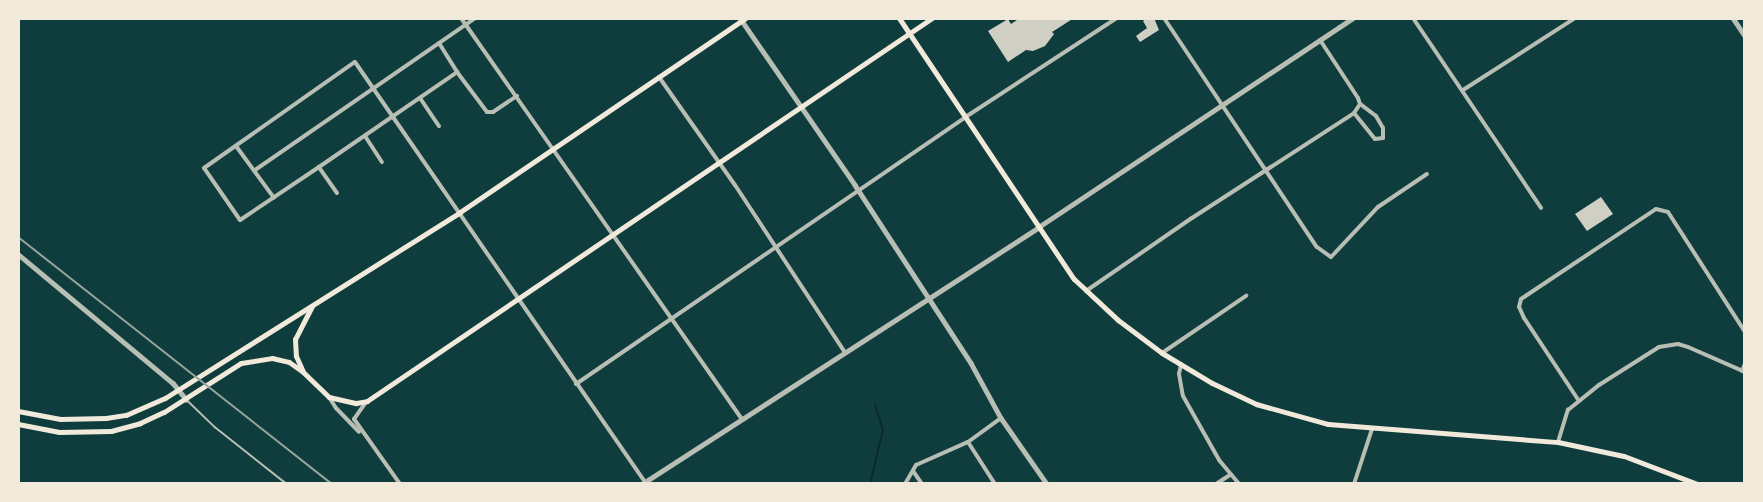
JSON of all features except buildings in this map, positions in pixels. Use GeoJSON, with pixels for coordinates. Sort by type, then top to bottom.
{"type":"FeatureCollection","features":[{"type":"Feature","properties":{"kind":"main road"},"geometry":{"type":"LineString","coordinates":[[899,18],[1037,228],[1086,291],[1162,353],[1181,365],[1256,404],[1328,424],[1558,442],[1624,456],[1697,484]]}},
{"type":"Feature","properties":{"kind":"main road"},"geometry":{"type":"LineString","coordinates":[[18,424],[59,432],[111,431],[140,423],[187,399],[241,363],[272,358],[289,362],[329,397],[356,403],[367,401],[932,18]]}},
{"type":"Feature","properties":{"kind":"main road"},"geometry":{"type":"LineString","coordinates":[[18,411],[60,419],[106,418],[126,415],[150,406],[179,390],[460,212],[742,19]]}},
{"type":"Feature","properties":{"kind":"main road"},"geometry":{"type":"LineString","coordinates":[[303,372],[296,356],[295,339],[313,304]]}},
{"type":"Feature","properties":{"kind":"street"},"geometry":{"type":"LineString","coordinates":[[461,18],[741,418]]}},
{"type":"Feature","properties":{"kind":"street"},"geometry":{"type":"LineString","coordinates":[[255,171],[476,18]]}},
{"type":"Feature","properties":{"kind":"street"},"geometry":{"type":"LineString","coordinates":[[576,384],[964,118],[1117,18]]}},
{"type":"Feature","properties":{"kind":"street"},"geometry":{"type":"LineString","coordinates":[[1164,18],[1224,104],[1317,247],[1331,257],[1378,207],[1427,174]]}},
{"type":"Feature","properties":{"kind":"street"},"geometry":{"type":"LineString","coordinates":[[458,72],[393,116],[319,167],[240,220],[204,168],[355,62],[374,88],[393,116],[460,212],[644,483],[844,351],[1037,228],[1353,18]]}},
{"type":"Feature","properties":{"kind":"street"},"geometry":{"type":"LineString","coordinates":[[1413,18],[1541,208]]}},
{"type":"Feature","properties":{"kind":"street"},"geometry":{"type":"LineString","coordinates":[[1463,90],[1575,18]]}},
{"type":"Feature","properties":{"kind":"street"},"geometry":{"type":"LineString","coordinates":[[1733,18],[1745,36]]}},
{"type":"Feature","properties":{"kind":"street"},"geometry":{"type":"LineString","coordinates":[[742,19],[859,192],[971,363],[1001,418],[1047,484]]}},
{"type":"Feature","properties":{"kind":"street"},"geometry":{"type":"LineString","coordinates":[[1320,40],[1360,104],[1376,116],[1383,128],[1383,138],[1375,139],[1354,113]]}},
{"type":"Feature","properties":{"kind":"street"},"geometry":{"type":"LineString","coordinates":[[439,43],[487,112],[493,112],[517,96]]}},
{"type":"Feature","properties":{"kind":"street"},"geometry":{"type":"LineString","coordinates":[[659,77],[777,247],[844,351]]}},
{"type":"Feature","properties":{"kind":"street"},"geometry":{"type":"LineString","coordinates":[[420,98],[439,126]]}},
{"type":"Feature","properties":{"kind":"street"},"geometry":{"type":"LineString","coordinates":[[1086,291],[1354,113],[1360,104]]}},
{"type":"Feature","properties":{"kind":"street"},"geometry":{"type":"LineString","coordinates":[[364,136],[382,162]]}},
{"type":"Feature","properties":{"kind":"street"},"geometry":{"type":"LineString","coordinates":[[236,146],[273,198]]}},
{"type":"Feature","properties":{"kind":"street"},"geometry":{"type":"LineString","coordinates":[[319,167],[337,193]]}},
{"type":"Feature","properties":{"kind":"street"},"geometry":{"type":"LineString","coordinates":[[1579,401],[1524,318],[1519,307],[1521,299],[1656,209],[1668,213],[1745,332]]}},
{"type":"Feature","properties":{"kind":"street"},"geometry":{"type":"LineString","coordinates":[[18,254],[187,399]]}},
{"type":"Feature","properties":{"kind":"street"},"geometry":{"type":"LineString","coordinates":[[1162,353],[1246,296]]}},
{"type":"Feature","properties":{"kind":"street"},"geometry":{"type":"LineString","coordinates":[[1558,442],[1564,417],[1579,401],[1599,385],[1659,347],[1683,345],[1744,371],[1745,364]]}},
{"type":"Feature","properties":{"kind":"street"},"geometry":{"type":"LineString","coordinates":[[1181,365],[1179,374],[1183,396],[1230,475],[1239,484]]}},
{"type":"Feature","properties":{"kind":"street"},"geometry":{"type":"LineString","coordinates":[[329,397],[336,408],[364,436]]}},
{"type":"Feature","properties":{"kind":"street"},"geometry":{"type":"LineString","coordinates":[[367,401],[354,419],[400,484]]}},
{"type":"Feature","properties":{"kind":"street"},"geometry":{"type":"LineString","coordinates":[[905,484],[916,465],[932,456],[952,451],[1001,418]]}},
{"type":"Feature","properties":{"kind":"street"},"geometry":{"type":"LineString","coordinates":[[1354,484],[1372,429]]}},
{"type":"Feature","properties":{"kind":"street"},"geometry":{"type":"LineString","coordinates":[[968,442],[995,484]]}},
{"type":"Feature","properties":{"kind":"street"},"geometry":{"type":"LineString","coordinates":[[913,471],[922,484]]}},
{"type":"Feature","properties":{"kind":"street"},"geometry":{"type":"LineString","coordinates":[[1216,484],[1230,475]]}},
{"type":"Feature","properties":{"kind":"lane"},"geometry":{"type":"LineString","coordinates":[[187,399],[221,432],[287,484]]}},
{"type":"Feature","properties":{"kind":"waterway"},"geometry":{"type":"LineString","coordinates":[[870,484],[883,430],[875,405]]}},
{"type":"Feature","properties":{"kind":"railway"},"geometry":{"type":"LineString","coordinates":[[18,237],[332,484]]}}]}
